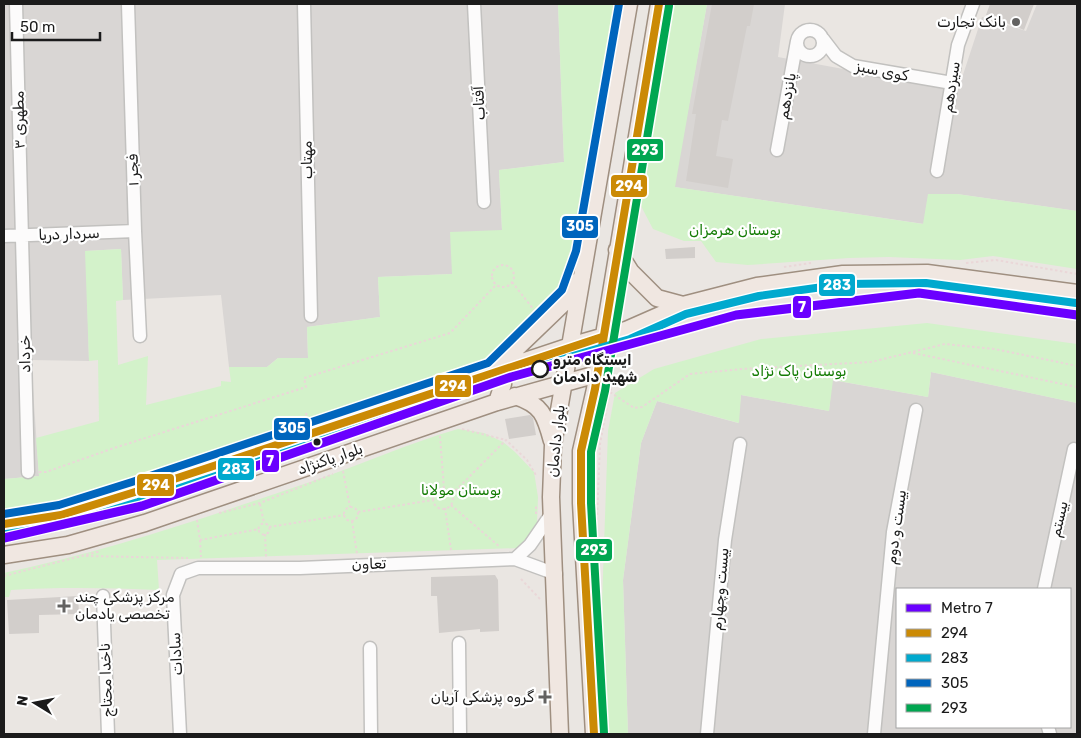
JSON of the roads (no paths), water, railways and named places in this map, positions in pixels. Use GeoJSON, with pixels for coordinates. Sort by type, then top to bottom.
{"type":"FeatureCollection","features":[{"type":"Feature","properties":{"kind":"main road","name":"بلوار دادمان"},"geometry":{"type":"LineString","coordinates":[[560,734],[556,574],[544,514],[553,445],[629,4]]}},
{"type":"Feature","properties":{"kind":"main road","name":"بلوار دادمان"},"geometry":{"type":"LineString","coordinates":[[594,734],[582,521],[581,451],[597,374],[659,4]]}},
{"type":"Feature","properties":{"kind":"main road"},"geometry":{"type":"LineString","coordinates":[[617,250],[631,272],[657,298],[683,305]]}},
{"type":"Feature","properties":{"kind":"main road"},"geometry":{"type":"LineString","coordinates":[[497,402],[503,384],[493,372],[571,296],[586,254]]}},
{"type":"Feature","properties":{"kind":"main road","name":"بلوار پاکنژاد"},"geometry":{"type":"LineString","coordinates":[[4,524],[61,514],[135,492],[570,346],[626,330],[683,305],[757,286],[843,274],[927,273],[1077,293]]}},
{"type":"Feature","properties":{"kind":"main road","name":"بلوار پاکنژاد"},"geometry":{"type":"LineString","coordinates":[[4,555],[68,545],[145,523],[515,396],[564,381],[597,374]]}},
{"type":"Feature","properties":{"kind":"main road"},"geometry":{"type":"LineString","coordinates":[[515,396],[532,402],[540,409],[547,423],[553,445]]}},
{"type":"Feature","properties":{"kind":"street","name":"مطهری ۳"},"geometry":{"type":"LineString","coordinates":[[16,4],[22,236]]}},
{"type":"Feature","properties":{"kind":"street","name":"فجر ۱"},"geometry":{"type":"LineString","coordinates":[[128,4],[140,336]]}},
{"type":"Feature","properties":{"kind":"street","name":"مهتاب"},"geometry":{"type":"LineString","coordinates":[[304,4],[311,316]]}},
{"type":"Feature","properties":{"kind":"street","name":"آفتاب"},"geometry":{"type":"LineString","coordinates":[[474,4],[484,202]]}},
{"type":"Feature","properties":{"kind":"street","name":"سیزدهم"},"geometry":{"type":"LineString","coordinates":[[937,171],[958,46],[973,4]]}},
{"type":"Feature","properties":{"kind":"street"},"geometry":{"type":"LineString","coordinates":[[809,29],[818,32],[823,39],[822,48],[816,55],[807,56],[799,50],[797,42],[801,33],[809,29]]}},
{"type":"Feature","properties":{"kind":"street","name":"کوی سبز"},"geometry":{"type":"LineString","coordinates":[[823,39],[836,56],[853,66],[952,83]]}},
{"type":"Feature","properties":{"kind":"street","name":"پانزدهم"},"geometry":{"type":"LineString","coordinates":[[777,150],[797,42]]}},
{"type":"Feature","properties":{"kind":"street","name":"سردار دریا"},"geometry":{"type":"LineString","coordinates":[[4,236],[135,232]]}},
{"type":"Feature","properties":{"kind":"street","name":"خرداد"},"geometry":{"type":"LineString","coordinates":[[22,236],[28,472]]}},
{"type":"Feature","properties":{"kind":"street","name":"بیست و دوم"},"geometry":{"type":"LineString","coordinates":[[874,734],[894,532],[916,410]]}},
{"type":"Feature","properties":{"kind":"street","name":"بیست وچهارم"},"geometry":{"type":"LineString","coordinates":[[707,734],[725,540],[740,444]]}},
{"type":"Feature","properties":{"kind":"street","name":"بیستم"},"geometry":{"type":"LineString","coordinates":[[1044,588],[1074,449]]}},
{"type":"Feature","properties":{"kind":"street"},"geometry":{"type":"LineString","coordinates":[[515,559],[530,545],[544,514]]}},
{"type":"Feature","properties":{"kind":"street","name":"تعاون"},"geometry":{"type":"LineString","coordinates":[[181,574],[198,568],[300,568],[515,559],[556,574]]}},
{"type":"Feature","properties":{"kind":"street","name":"سادات"},"geometry":{"type":"LineString","coordinates":[[180,734],[173,594],[181,574]]}},
{"type":"Feature","properties":{"kind":"street","name":"ناخدا محتاج"},"geometry":{"type":"LineString","coordinates":[[103,596],[108,734]]}},
{"type":"Feature","properties":{"kind":"street"},"geometry":{"type":"LineString","coordinates":[[459,643],[460,734]]}},
{"type":"Feature","properties":{"kind":"street"},"geometry":{"type":"LineString","coordinates":[[370,648],[372,734]]}},
{"type":"Feature","properties":{"kind":"metro line","name":"7"},"geometry":{"type":"LineString","coordinates":[[4,538],[142,506],[511,377],[736,315],[919,293],[1077,315]]}},
{"type":"Feature","properties":{"kind":"place","name":"بانک تجارت"},"geometry":{"type":"Point","coordinates":[1016,22]}},
{"type":"Feature","properties":{"kind":"place","name":"ایستگاه مترو شهید دادمان"},"geometry":{"type":"Point","coordinates":[540,369]}},
{"type":"Feature","properties":{"kind":"place","name":"مرکز پزشکی چند تخصصی یادمان"},"geometry":{"type":"Point","coordinates":[64,606]}},
{"type":"Feature","properties":{"kind":"place","name":"گروه پزشکی آریان"},"geometry":{"type":"Point","coordinates":[545,697]}},
{"type":"Feature","properties":{"kind":"park label","name":"بوستان هرمزان"},"geometry":{"type":"Point","coordinates":[735,230]}},
{"type":"Feature","properties":{"kind":"park label","name":"بوستان پاک نژاد"},"geometry":{"type":"Point","coordinates":[799,371]}},
{"type":"Feature","properties":{"kind":"park label","name":"بوستان مولانا"},"geometry":{"type":"Point","coordinates":[461,490]}}]}
